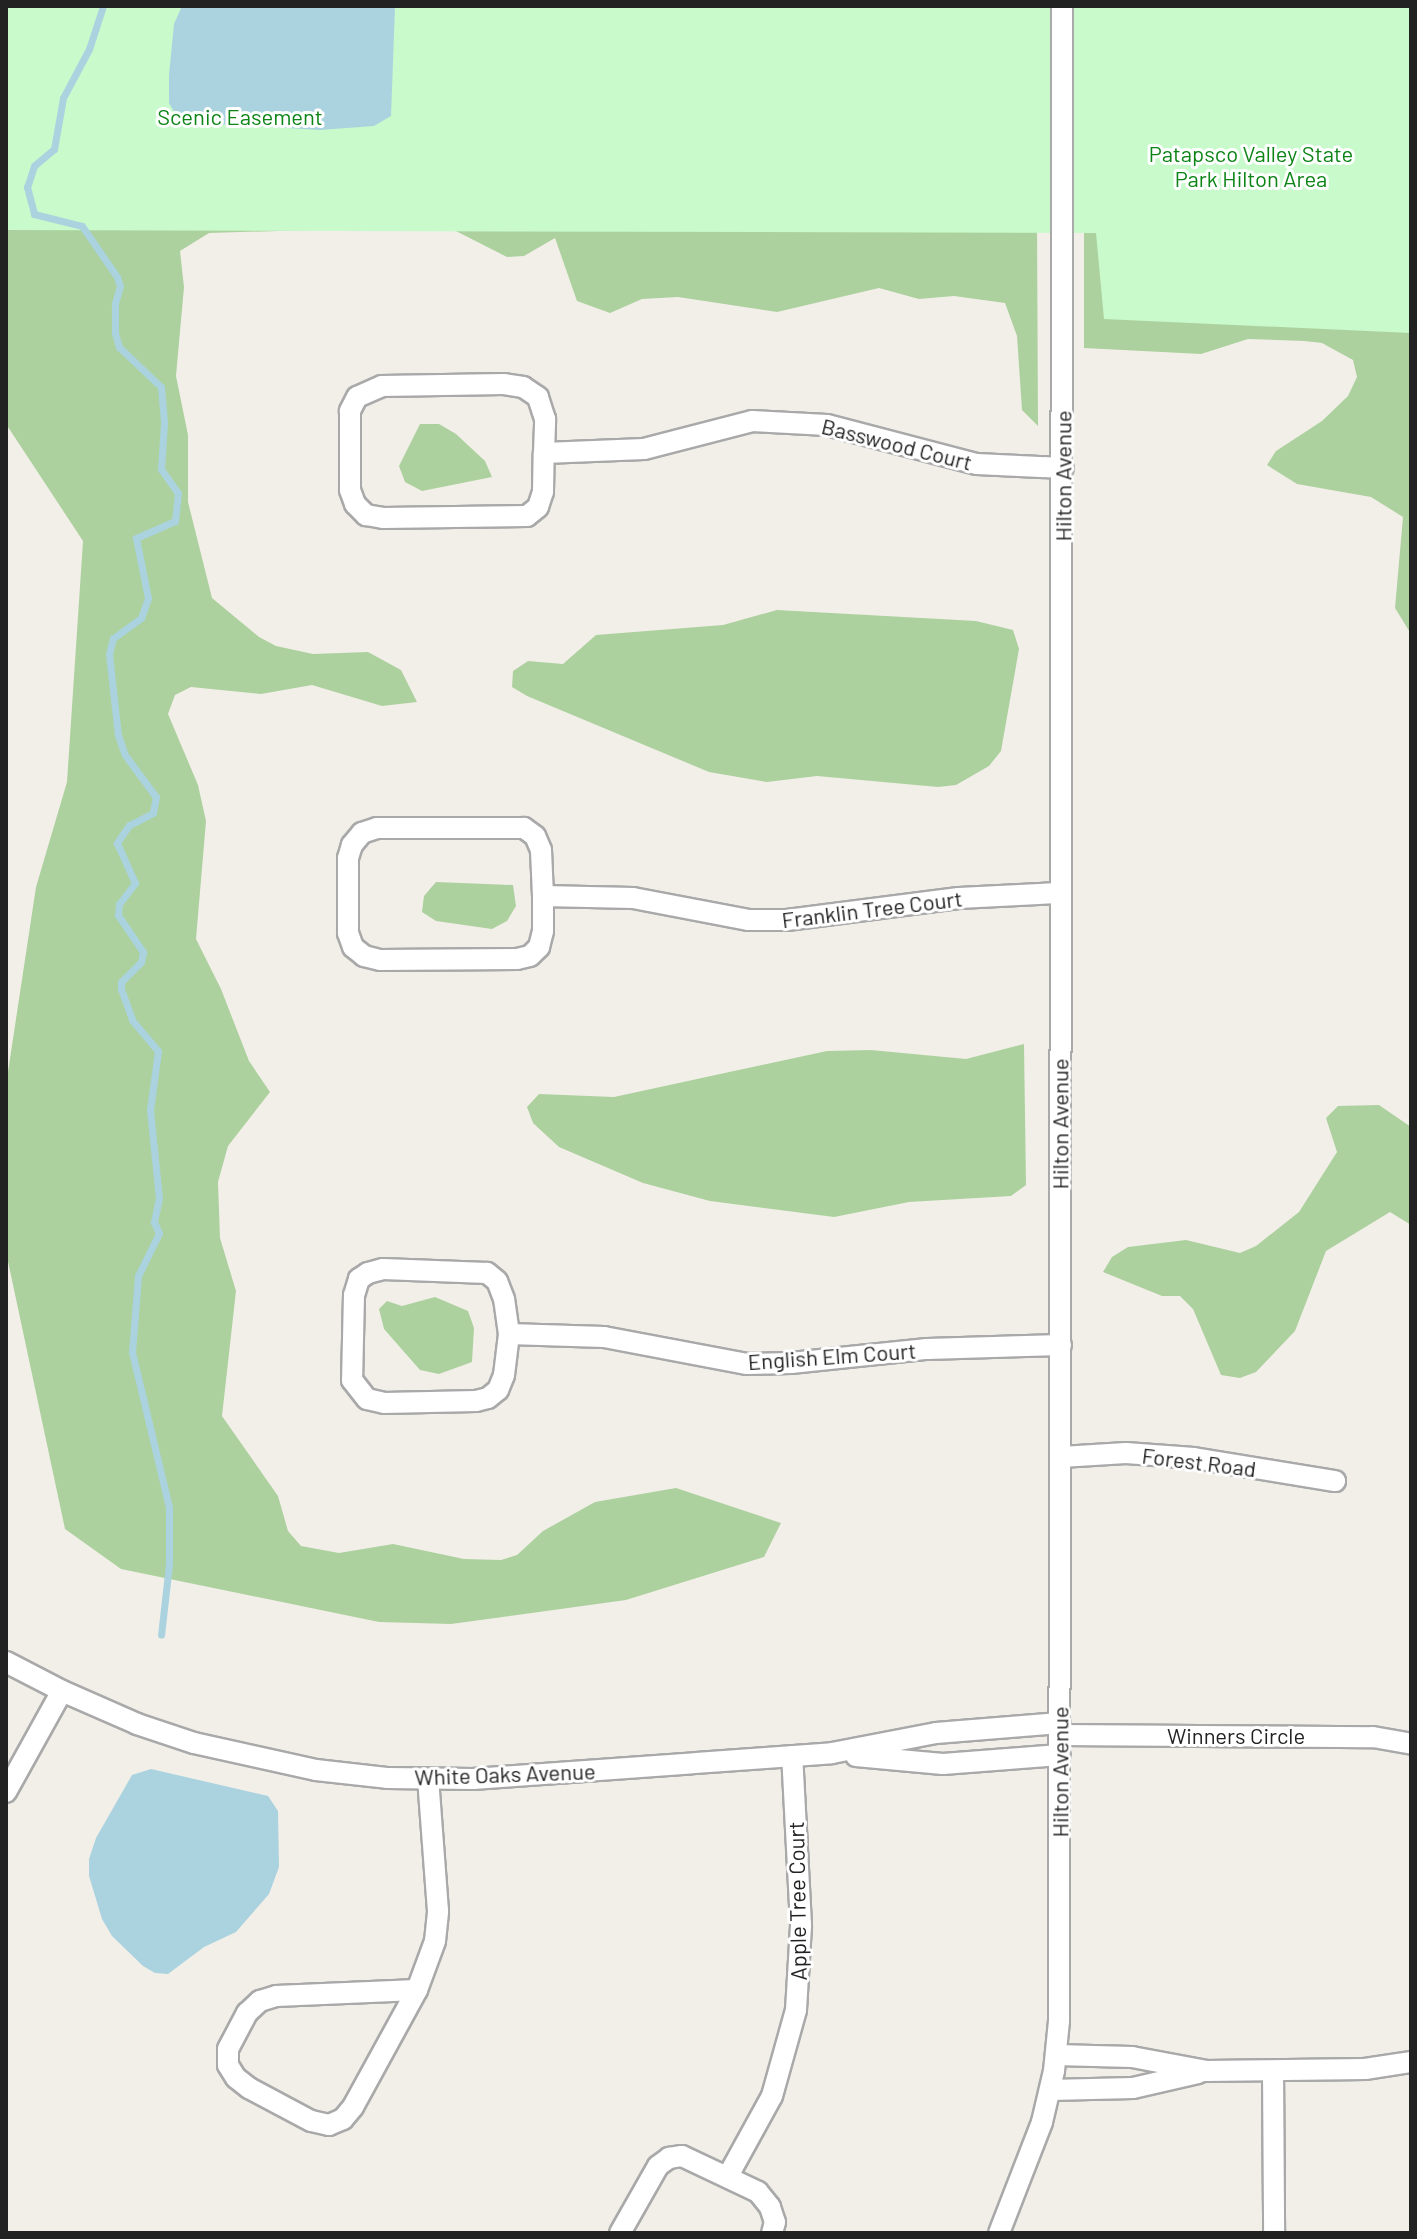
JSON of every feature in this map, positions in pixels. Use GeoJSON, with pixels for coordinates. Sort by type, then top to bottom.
{"type":"FeatureCollection","features":[{"type":"Feature","properties":{"kind":"street","name":"Hilton Avenue"},"geometry":{"type":"LineString","coordinates":[[999,2233],[1050,2090],[1056,2055],[1061,1948],[1059,893],[1063,468],[1062,6]]}},
{"type":"Feature","properties":{"kind":"street"},"geometry":{"type":"LineString","coordinates":[[504,384],[523,387],[538,397],[545,419],[544,453],[543,492],[538,507],[527,516],[383,518],[366,515],[355,504],[350,490],[350,411],[357,397],[382,386],[504,384]]}},
{"type":"Feature","properties":{"kind":"street","name":"Basswood Court"},"geometry":{"type":"LineString","coordinates":[[544,453],[630,451],[752,421],[793,421],[862,433],[977,464],[1063,468]]}},
{"type":"Feature","properties":{"kind":"street"},"geometry":{"type":"LineString","coordinates":[[377,828],[524,828],[535,836],[541,850],[543,896],[543,931],[539,947],[530,956],[517,959],[380,960],[364,956],[353,947],[348,933],[348,858],[352,845],[362,833],[377,828]]}},
{"type":"Feature","properties":{"kind":"street","name":"Franklin Tree Court"},"geometry":{"type":"LineString","coordinates":[[543,896],[633,898],[748,920],[787,920],[959,898],[1059,893]]}},
{"type":"Feature","properties":{"kind":"street"},"geometry":{"type":"LineString","coordinates":[[383,1269],[487,1273],[497,1281],[504,1299],[509,1334],[498,1390],[476,1401],[384,1403],[367,1399],[352,1380],[354,1295],[359,1279],[368,1273],[383,1269]]}},
{"type":"Feature","properties":{"kind":"street","name":"English Elm Court"},"geometry":{"type":"LineString","coordinates":[[509,1334],[604,1337],[747,1364],[791,1363],[956,1347],[1061,1345]]}},
{"type":"Feature","properties":{"kind":"street","name":"Forest Road"},"geometry":{"type":"LineString","coordinates":[[1061,1457],[1126,1453],[1194,1458],[1335,1481]]}},
{"type":"Feature","properties":{"kind":"street","name":"White Oaks Avenue"},"geometry":{"type":"LineString","coordinates":[[6,1662],[137,1724],[253,1758],[316,1770],[428,1779],[473,1779],[832,1753],[936,1733],[1060,1738]]}},
{"type":"Feature","properties":{"kind":"street"},"geometry":{"type":"LineString","coordinates":[[6,1792],[62,1691]]}},
{"type":"Feature","properties":{"kind":"street","name":"Winners Circle"},"geometry":{"type":"LineString","coordinates":[[1060,1738],[1373,1737],[1411,1744]]}},
{"type":"Feature","properties":{"kind":"street","name":"White Oaks Avenue"},"geometry":{"type":"LineString","coordinates":[[832,1753],[943,1764],[1060,1738]]}},
{"type":"Feature","properties":{"kind":"street","name":"Apple Tree Court"},"geometry":{"type":"LineString","coordinates":[[728,2176],[772,2096],[796,2010],[801,1925],[792,1756]]}},
{"type":"Feature","properties":{"kind":"street"},"geometry":{"type":"LineString","coordinates":[[417,1990],[276,1996],[260,2001],[247,2013],[228,2049],[228,2065],[249,2088],[311,2121],[329,2125],[343,2119],[353,2107],[417,1990],[435,1941],[438,1911],[428,1779]]}},
{"type":"Feature","properties":{"kind":"street"},"geometry":{"type":"LineString","coordinates":[[1056,2055],[1132,2057],[1206,2071],[1365,2069],[1411,2062]]}},
{"type":"Feature","properties":{"kind":"street"},"geometry":{"type":"LineString","coordinates":[[1050,2090],[1133,2088],[1206,2071]]}},
{"type":"Feature","properties":{"kind":"street"},"geometry":{"type":"LineString","coordinates":[[1273,2071],[1274,2233]]}},
{"type":"Feature","properties":{"kind":"street"},"geometry":{"type":"LineString","coordinates":[[620,2233],[658,2166],[669,2158],[698,2160],[758,2192],[770,2207],[775,2222],[772,2233]]}},
{"type":"Feature","properties":{"kind":"green space","name":"Scenic Easement"},"geometry":{"type":"Polygon","coordinates":[[[6,6],[1036,6],[1038,426],[1022,410],[1017,336],[1005,303],[954,296],[919,299],[879,288],[777,312],[678,297],[642,299],[610,313],[577,301],[555,238],[524,256],[507,257],[446,226],[209,233],[180,251],[184,287],[176,376],[188,435],[188,502],[212,598],[259,637],[276,646],[313,654],[368,652],[401,670],[417,702],[382,706],[312,685],[261,694],[191,687],[175,695],[168,714],[198,785],[206,821],[196,939],[221,989],[249,1061],[270,1092],[228,1146],[218,1182],[220,1238],[236,1291],[222,1416],[278,1496],[288,1531],[301,1546],[339,1553],[393,1544],[464,1559],[501,1560],[517,1555],[543,1531],[595,1502],[676,1488],[781,1523],[764,1557],[626,1600],[451,1624],[379,1622],[121,1569],[65,1529],[6,1252],[6,1085],[36,887],[67,782],[83,541],[6,424],[6,6]]]}},
{"type":"Feature","properties":{"kind":"green space","name":"Scenic Easement"},"geometry":{"type":"Polygon","coordinates":[[[6,6],[1411,6],[1411,333],[1104,319],[1096,233],[6,230],[6,6]]]}},
{"type":"Feature","properties":{"kind":"green space","name":"Patapsco Valley State Park Hilton Area"},"geometry":{"type":"Polygon","coordinates":[[[1084,6],[1411,6],[1411,634],[1395,608],[1403,517],[1371,497],[1297,484],[1267,465],[1276,451],[1322,421],[1348,396],[1357,377],[1353,360],[1322,343],[1304,341],[1248,339],[1201,354],[1084,348],[1084,6]]]}},
{"type":"Feature","properties":{"kind":"green space"},"geometry":{"type":"Polygon","coordinates":[[[420,424],[439,424],[456,434],[485,461],[492,477],[422,491],[405,482],[399,466],[420,424]]]}},
{"type":"Feature","properties":{"kind":"green space"},"geometry":{"type":"Polygon","coordinates":[[[777,610],[976,621],[1013,630],[1019,649],[1001,751],[989,766],[956,785],[938,787],[817,776],[767,782],[709,772],[512,687],[513,671],[528,661],[563,664],[596,635],[723,625],[777,610]]]}},
{"type":"Feature","properties":{"kind":"green space"},"geometry":{"type":"Polygon","coordinates":[[[436,882],[513,885],[516,906],[507,921],[492,929],[436,921],[422,912],[424,896],[436,882]]]}},
{"type":"Feature","properties":{"kind":"green space"},"geometry":{"type":"Polygon","coordinates":[[[1024,1044],[1026,1185],[1011,1196],[909,1202],[834,1217],[710,1201],[643,1183],[559,1147],[533,1123],[527,1107],[539,1094],[614,1097],[827,1051],[871,1050],[966,1059],[1024,1044]]]}},
{"type":"Feature","properties":{"kind":"green space"},"geometry":{"type":"Polygon","coordinates":[[[1379,1105],[1411,1127],[1411,1225],[1390,1212],[1326,1251],[1295,1331],[1256,1372],[1240,1378],[1221,1375],[1193,1309],[1180,1296],[1162,1296],[1103,1272],[1112,1257],[1128,1247],[1186,1240],[1240,1253],[1256,1246],[1299,1212],[1337,1152],[1326,1118],[1338,1106],[1379,1105]]]}},
{"type":"Feature","properties":{"kind":"green space"},"geometry":{"type":"Polygon","coordinates":[[[435,1297],[468,1311],[474,1328],[472,1362],[439,1374],[420,1370],[384,1329],[379,1309],[387,1301],[402,1306],[435,1297]]]}},
{"type":"Feature","properties":{"kind":"water"},"geometry":{"type":"Polygon","coordinates":[[[182,6],[395,6],[391,116],[374,126],[320,130],[203,123],[177,117],[169,103],[169,75],[174,24],[182,6]]]}},
{"type":"Feature","properties":{"kind":"water"},"geometry":{"type":"Polygon","coordinates":[[[151,1769],[268,1796],[278,1811],[279,1867],[269,1894],[236,1932],[204,1947],[168,1974],[155,1973],[143,1966],[112,1936],[102,1919],[89,1876],[89,1859],[96,1838],[132,1775],[151,1769]]]}},
{"type":"Feature","properties":{"kind":"waterway"},"geometry":{"type":"LineString","coordinates":[[103,6],[89,49],[63,98],[54,149],[34,166],[27,187],[34,214],[82,226],[117,277],[120,286],[115,304],[115,333],[119,347],[161,387],[164,423],[161,469],[178,493],[175,521],[136,538],[148,598],[141,618],[113,638],[109,654],[118,735],[125,755],[156,797],[153,813],[129,825],[117,843],[135,883],[119,904],[118,915],[143,952],[141,962],[121,982],[121,989],[132,1020],[158,1051],[150,1110],[159,1198],[154,1222],[159,1233],[138,1276],[132,1352],[169,1507],[169,1564],[161,1635]]}}]}
